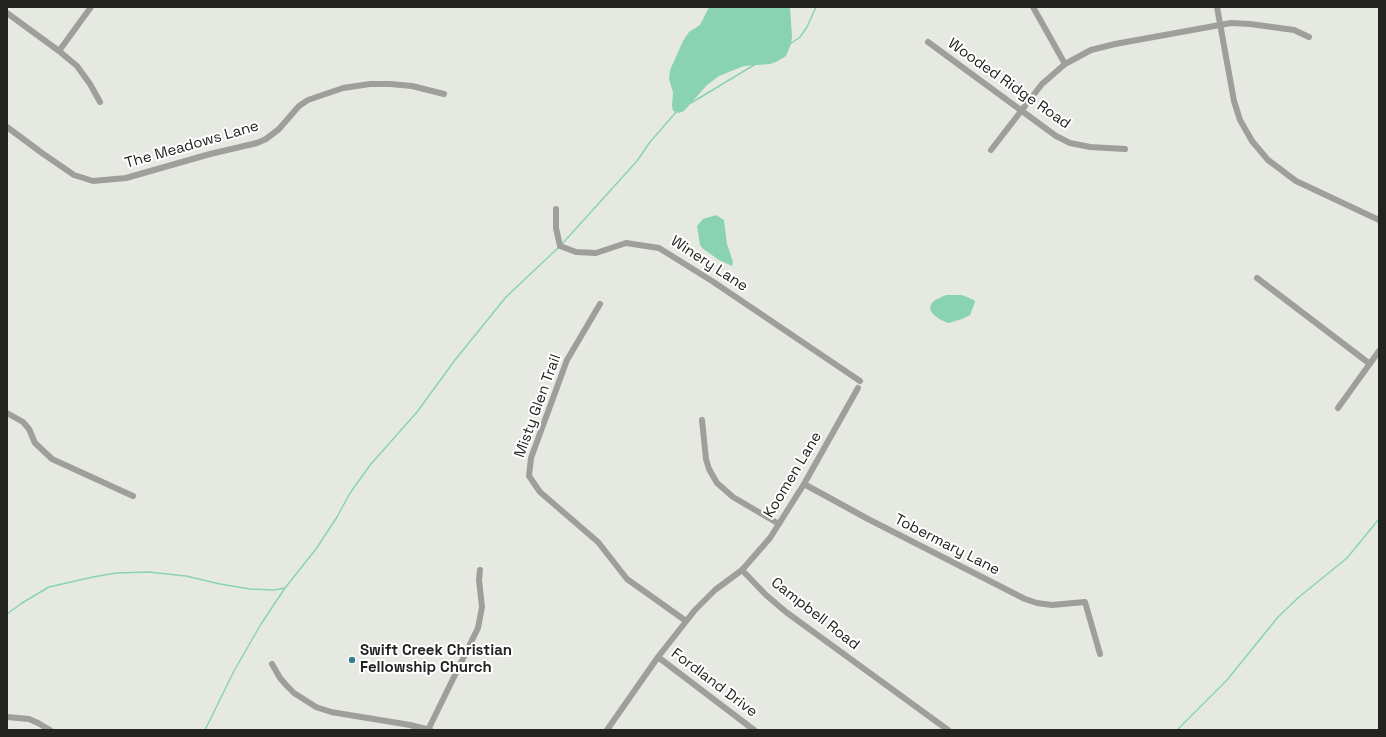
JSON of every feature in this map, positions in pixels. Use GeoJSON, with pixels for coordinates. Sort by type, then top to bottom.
{"type":"FeatureCollection","features":[{"type":"Feature","properties":{"kind":"street"},"geometry":{"type":"LineString","coordinates":[[60,51],[91,7]]}},
{"type":"Feature","properties":{"kind":"street"},"geometry":{"type":"LineString","coordinates":[[1033,7],[1065,64]]}},
{"type":"Feature","properties":{"kind":"street"},"geometry":{"type":"LineString","coordinates":[[1217,7],[1228,71],[1237,111],[1246,132],[1260,152],[1280,170],[1296,181],[1379,220]]}},
{"type":"Feature","properties":{"kind":"street"},"geometry":{"type":"LineString","coordinates":[[7,13],[60,51],[77,66],[90,84],[100,102]]}},
{"type":"Feature","properties":{"kind":"street"},"geometry":{"type":"LineString","coordinates":[[991,150],[1042,84],[1065,64],[1082,53],[1099,47],[1220,24],[1241,23],[1294,30],[1309,37]]}},
{"type":"Feature","properties":{"kind":"street","name":"Wooded Ridge Road"},"geometry":{"type":"LineString","coordinates":[[928,42],[1048,131],[1070,143],[1090,147],[1125,149]]}},
{"type":"Feature","properties":{"kind":"street","name":"The Meadows Lane"},"geometry":{"type":"LineString","coordinates":[[7,127],[74,176],[93,182],[126,178],[210,154],[257,143],[266,139],[279,129],[299,106],[308,100],[343,88],[370,84],[390,84],[412,86],[444,94]]}},
{"type":"Feature","properties":{"kind":"street","name":"Winery Lane"},"geometry":{"type":"LineString","coordinates":[[556,209],[556,228],[560,246],[576,252],[596,253],[626,244],[659,248],[712,281],[860,381]]}},
{"type":"Feature","properties":{"kind":"street"},"geometry":{"type":"LineString","coordinates":[[1256,278],[1370,364]]}},
{"type":"Feature","properties":{"kind":"street","name":"Misty Glen Trail"},"geometry":{"type":"LineString","coordinates":[[600,304],[567,360],[531,458],[529,476],[540,492],[598,542],[627,578],[686,621]]}},
{"type":"Feature","properties":{"kind":"street"},"geometry":{"type":"LineString","coordinates":[[1338,408],[1379,351]]}},
{"type":"Feature","properties":{"kind":"street","name":"Koomen Lane"},"geometry":{"type":"LineString","coordinates":[[742,570],[764,547],[779,524],[804,484],[858,388]]}},
{"type":"Feature","properties":{"kind":"street"},"geometry":{"type":"LineString","coordinates":[[7,413],[23,422],[35,443],[52,459],[133,496]]}},
{"type":"Feature","properties":{"kind":"street"},"geometry":{"type":"LineString","coordinates":[[702,420],[708,469],[717,483],[733,497],[779,524]]}},
{"type":"Feature","properties":{"kind":"street","name":"Tobermary Lane"},"geometry":{"type":"LineString","coordinates":[[804,484],[889,530],[1025,599],[1037,603],[1052,605],[1085,602],[1100,654]]}},
{"type":"Feature","properties":{"kind":"street"},"geometry":{"type":"LineString","coordinates":[[272,664],[280,678],[294,693],[316,707],[331,712],[410,725],[429,730],[478,628],[482,607],[478,580],[480,570]]}},
{"type":"Feature","properties":{"kind":"street"},"geometry":{"type":"LineString","coordinates":[[607,730],[658,657],[686,621],[715,590],[742,570]]}},
{"type":"Feature","properties":{"kind":"street","name":"Campbell Road"},"geometry":{"type":"LineString","coordinates":[[742,570],[766,595],[786,612],[948,730]]}},
{"type":"Feature","properties":{"kind":"street","name":"Fordland Drive"},"geometry":{"type":"LineString","coordinates":[[658,657],[754,730]]}},
{"type":"Feature","properties":{"kind":"street"},"geometry":{"type":"LineString","coordinates":[[7,717],[21,717],[29,719],[38,722],[50,730]]}},
{"type":"Feature","properties":{"kind":"shaded area"},"geometry":{"type":"Polygon","coordinates":[[[709,7],[790,7],[792,36],[791,44],[786,56],[776,62],[770,64],[744,66],[719,76],[707,85],[684,111],[679,113],[673,111],[673,92],[669,79],[670,70],[683,41],[689,32],[700,25],[709,7]]]}},
{"type":"Feature","properties":{"kind":"shaded area"},"geometry":{"type":"Polygon","coordinates":[[[716,215],[724,220],[727,244],[733,262],[732,266],[719,260],[700,245],[697,226],[703,219],[716,215]]]}},
{"type":"Feature","properties":{"kind":"shaded area"},"geometry":{"type":"Polygon","coordinates":[[[946,295],[962,295],[974,300],[975,302],[970,315],[948,323],[939,319],[933,314],[930,309],[931,304],[935,300],[946,295]]]}},
{"type":"Feature","properties":{"kind":"waterway"},"geometry":{"type":"LineString","coordinates":[[790,44],[800,37],[807,27],[816,7]]}},
{"type":"Feature","properties":{"kind":"waterway"},"geometry":{"type":"LineString","coordinates":[[691,103],[754,65]]}},
{"type":"Feature","properties":{"kind":"waterway"},"geometry":{"type":"LineString","coordinates":[[562,244],[637,161],[650,142],[677,111]]}},
{"type":"Feature","properties":{"kind":"waterway"},"geometry":{"type":"LineString","coordinates":[[205,730],[234,671],[261,624],[285,588],[316,549],[337,517],[350,493],[371,464],[417,412],[455,360],[506,297],[559,247]]}},
{"type":"Feature","properties":{"kind":"waterway"},"geometry":{"type":"LineString","coordinates":[[1177,730],[1227,680],[1278,617],[1299,597],[1347,558],[1379,519]]}},
{"type":"Feature","properties":{"kind":"waterway"},"geometry":{"type":"LineString","coordinates":[[7,614],[49,587],[116,573],[148,572],[186,576],[250,589],[274,590],[284,588]]}},
{"type":"Feature","properties":{"kind":"place","name":"Swift Creek Christian Fellowship Church"},"geometry":{"type":"Point","coordinates":[352,660]}}]}
